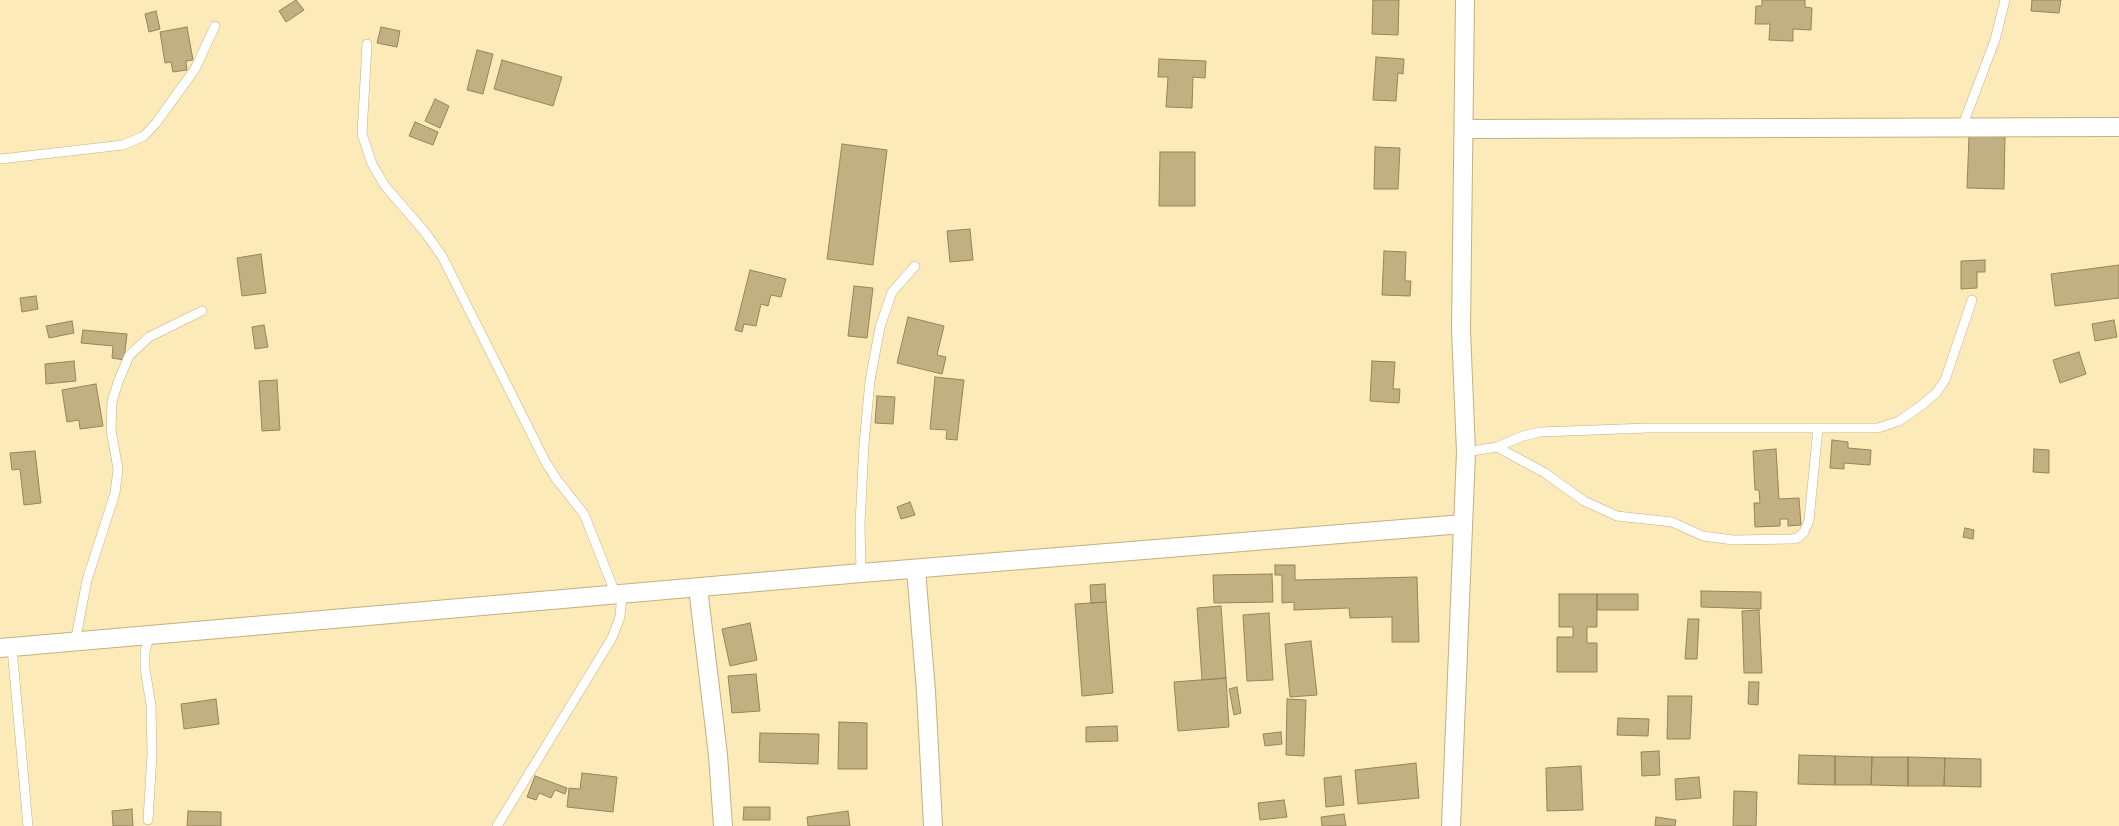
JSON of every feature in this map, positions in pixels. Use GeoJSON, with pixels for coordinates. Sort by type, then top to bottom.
{"type":"FeatureCollection","features":[{"type":"Feature","properties":{"kind":"street"},"geometry":{"type":"LineString","coordinates":[[1451,826],[1466,452],[1461,330],[1465,0]]}},
{"type":"Feature","properties":{"kind":"street"},"geometry":{"type":"LineString","coordinates":[[1464,129],[2119,126]]}},
{"type":"Feature","properties":{"kind":"street"},"geometry":{"type":"LineString","coordinates":[[6,648],[862,573],[916,570],[1463,524]]}},
{"type":"Feature","properties":{"kind":"street"},"geometry":{"type":"LineString","coordinates":[[916,570],[926,691],[933,826]]}},
{"type":"Feature","properties":{"kind":"street"},"geometry":{"type":"LineString","coordinates":[[698,588],[718,755],[723,826]]}},
{"type":"Feature","properties":{"kind":"lane"},"geometry":{"type":"LineString","coordinates":[[1962,127],[1995,40],[2005,0]]}},
{"type":"Feature","properties":{"kind":"lane"},"geometry":{"type":"LineString","coordinates":[[0,160],[123,145],[144,136],[156,123],[195,69],[214,26]]}},
{"type":"Feature","properties":{"kind":"lane"},"geometry":{"type":"LineString","coordinates":[[367,44],[362,134],[372,164],[385,186],[424,231],[442,256],[545,461],[557,480],[584,514],[619,594],[620,617],[612,638],[497,826]]}},
{"type":"Feature","properties":{"kind":"lane"},"geometry":{"type":"LineString","coordinates":[[862,573],[860,524],[864,444],[870,381],[880,327],[892,292],[915,266]]}},
{"type":"Feature","properties":{"kind":"lane"},"geometry":{"type":"LineString","coordinates":[[1466,452],[1497,447],[1523,436],[1540,432],[1648,428],[1878,428],[1899,421],[1922,405],[1936,392],[1945,380],[1972,300]]}},
{"type":"Feature","properties":{"kind":"lane"},"geometry":{"type":"LineString","coordinates":[[75,642],[87,580],[115,493],[118,469],[111,430],[111,416],[112,402],[118,382],[129,356],[149,337],[202,311]]}},
{"type":"Feature","properties":{"kind":"lane"},"geometry":{"type":"LineString","coordinates":[[1497,447],[1545,473],[1584,501],[1616,516],[1672,522],[1703,536],[1733,540],[1784,540],[1798,538],[1804,532],[1809,520],[1818,428]]}},
{"type":"Feature","properties":{"kind":"lane"},"geometry":{"type":"LineString","coordinates":[[148,820],[152,754],[151,705],[145,669],[145,651],[150,636]]}},
{"type":"Feature","properties":{"kind":"lane"},"geometry":{"type":"LineString","coordinates":[[6,648],[28,826]]}},
{"type":"Feature","properties":{"kind":"building"},"geometry":{"type":"Polygon","coordinates":[[[296,0],[304,10],[286,22],[279,11],[296,0]]]}},
{"type":"Feature","properties":{"kind":"building"},"geometry":{"type":"Polygon","coordinates":[[[1373,0],[1399,0],[1398,35],[1372,34],[1373,0]]]}},
{"type":"Feature","properties":{"kind":"building"},"geometry":{"type":"Polygon","coordinates":[[[1762,0],[1805,0],[1805,7],[1812,8],[1811,30],[1793,29],[1793,41],[1769,40],[1770,24],[1755,24],[1756,6],[1762,6],[1762,0]]]}},
{"type":"Feature","properties":{"kind":"building"},"geometry":{"type":"Polygon","coordinates":[[[2032,0],[2061,0],[2059,13],[2031,11],[2032,0]]]}},
{"type":"Feature","properties":{"kind":"building"},"geometry":{"type":"Polygon","coordinates":[[[156,11],[160,29],[149,32],[145,14],[156,11]]]}},
{"type":"Feature","properties":{"kind":"building"},"geometry":{"type":"Polygon","coordinates":[[[187,27],[193,60],[186,61],[187,70],[173,72],[171,62],[165,63],[160,32],[187,27]]]}},
{"type":"Feature","properties":{"kind":"building"},"geometry":{"type":"Polygon","coordinates":[[[381,27],[400,31],[397,47],[377,43],[381,27]]]}},
{"type":"Feature","properties":{"kind":"building"},"geometry":{"type":"Polygon","coordinates":[[[477,50],[493,54],[483,94],[467,90],[477,50]]]}},
{"type":"Feature","properties":{"kind":"building"},"geometry":{"type":"Polygon","coordinates":[[[1376,57],[1404,59],[1403,74],[1398,73],[1396,101],[1373,100],[1376,57]]]}},
{"type":"Feature","properties":{"kind":"building"},"geometry":{"type":"Polygon","coordinates":[[[1159,59],[1206,61],[1205,78],[1193,77],[1192,108],[1166,107],[1168,77],[1158,77],[1159,59]]]}},
{"type":"Feature","properties":{"kind":"building"},"geometry":{"type":"Polygon","coordinates":[[[502,60],[562,77],[553,106],[494,89],[502,60]]]}},
{"type":"Feature","properties":{"kind":"building"},"geometry":{"type":"Polygon","coordinates":[[[435,99],[449,106],[440,128],[425,121],[435,99]]]}},
{"type":"Feature","properties":{"kind":"building"},"geometry":{"type":"Polygon","coordinates":[[[415,122],[438,132],[433,145],[409,136],[415,122]]]}},
{"type":"Feature","properties":{"kind":"building"},"geometry":{"type":"Polygon","coordinates":[[[1969,136],[2005,137],[2004,189],[1967,188],[1969,136]]]}},
{"type":"Feature","properties":{"kind":"building"},"geometry":{"type":"Polygon","coordinates":[[[842,144],[887,150],[873,265],[827,259],[842,144]]]}},
{"type":"Feature","properties":{"kind":"building"},"geometry":{"type":"Polygon","coordinates":[[[1375,147],[1400,148],[1398,189],[1374,189],[1375,147]]]}},
{"type":"Feature","properties":{"kind":"building"},"geometry":{"type":"Polygon","coordinates":[[[1160,152],[1195,152],[1195,206],[1159,206],[1160,152]]]}},
{"type":"Feature","properties":{"kind":"building"},"geometry":{"type":"Polygon","coordinates":[[[970,229],[973,260],[950,262],[947,231],[970,229]]]}},
{"type":"Feature","properties":{"kind":"building"},"geometry":{"type":"Polygon","coordinates":[[[1384,251],[1406,252],[1405,281],[1411,281],[1410,296],[1382,295],[1384,251]]]}},
{"type":"Feature","properties":{"kind":"building"},"geometry":{"type":"Polygon","coordinates":[[[261,254],[266,293],[242,296],[237,258],[261,254]]]}},
{"type":"Feature","properties":{"kind":"building"},"geometry":{"type":"Polygon","coordinates":[[[1985,260],[1985,272],[1977,272],[1977,288],[1961,289],[1961,261],[1985,260]]]}},
{"type":"Feature","properties":{"kind":"building"},"geometry":{"type":"Polygon","coordinates":[[[2119,265],[2119,298],[2055,306],[2051,274],[2119,265]]]}},
{"type":"Feature","properties":{"kind":"building"},"geometry":{"type":"Polygon","coordinates":[[[750,270],[786,279],[781,297],[771,295],[768,306],[761,304],[756,326],[744,324],[742,332],[735,330],[750,270]]]}},
{"type":"Feature","properties":{"kind":"building"},"geometry":{"type":"Polygon","coordinates":[[[854,286],[873,288],[867,338],[848,336],[854,286]]]}},
{"type":"Feature","properties":{"kind":"building"},"geometry":{"type":"Polygon","coordinates":[[[36,296],[38,309],[22,312],[20,298],[36,296]]]}},
{"type":"Feature","properties":{"kind":"building"},"geometry":{"type":"Polygon","coordinates":[[[908,317],[944,326],[937,355],[946,357],[942,374],[897,363],[908,317]]]}},
{"type":"Feature","properties":{"kind":"building"},"geometry":{"type":"Polygon","coordinates":[[[2114,320],[2117,337],[2095,341],[2092,324],[2114,320]]]}},
{"type":"Feature","properties":{"kind":"building"},"geometry":{"type":"Polygon","coordinates":[[[72,321],[74,333],[49,338],[46,326],[72,321]]]}},
{"type":"Feature","properties":{"kind":"building"},"geometry":{"type":"Polygon","coordinates":[[[264,325],[268,347],[255,349],[252,327],[264,325]]]}},
{"type":"Feature","properties":{"kind":"building"},"geometry":{"type":"Polygon","coordinates":[[[83,330],[127,334],[124,360],[112,358],[113,346],[81,343],[83,330]]]}},
{"type":"Feature","properties":{"kind":"building"},"geometry":{"type":"Polygon","coordinates":[[[2079,352],[2086,374],[2060,383],[2053,360],[2079,352]]]}},
{"type":"Feature","properties":{"kind":"building"},"geometry":{"type":"Polygon","coordinates":[[[74,361],[76,381],[46,384],[45,364],[74,361]]]}},
{"type":"Feature","properties":{"kind":"building"},"geometry":{"type":"Polygon","coordinates":[[[1372,361],[1395,362],[1393,389],[1400,389],[1399,403],[1370,401],[1372,361]]]}},
{"type":"Feature","properties":{"kind":"building"},"geometry":{"type":"Polygon","coordinates":[[[935,377],[964,380],[957,440],[946,439],[947,430],[930,429],[935,377]]]}},
{"type":"Feature","properties":{"kind":"building"},"geometry":{"type":"Polygon","coordinates":[[[277,380],[280,430],[262,431],[259,381],[277,380]]]}},
{"type":"Feature","properties":{"kind":"building"},"geometry":{"type":"Polygon","coordinates":[[[96,384],[103,426],[80,429],[79,420],[67,422],[62,390],[96,384]]]}},
{"type":"Feature","properties":{"kind":"building"},"geometry":{"type":"Polygon","coordinates":[[[877,396],[895,397],[893,424],[875,423],[877,396]]]}},
{"type":"Feature","properties":{"kind":"building"},"geometry":{"type":"Polygon","coordinates":[[[1832,440],[1848,442],[1848,448],[1871,450],[1870,465],[1844,463],[1844,469],[1830,468],[1832,440]]]}},
{"type":"Feature","properties":{"kind":"building"},"geometry":{"type":"Polygon","coordinates":[[[1776,449],[1779,499],[1799,498],[1801,525],[1788,526],[1788,519],[1780,519],[1780,526],[1755,527],[1754,503],[1760,503],[1759,490],[1755,490],[1753,451],[1776,449]]]}},
{"type":"Feature","properties":{"kind":"building"},"geometry":{"type":"Polygon","coordinates":[[[2034,449],[2049,450],[2049,473],[2033,472],[2034,449]]]}},
{"type":"Feature","properties":{"kind":"building"},"geometry":{"type":"Polygon","coordinates":[[[35,451],[41,503],[24,505],[20,469],[12,470],[10,453],[35,451]]]}},
{"type":"Feature","properties":{"kind":"building"},"geometry":{"type":"Polygon","coordinates":[[[910,502],[915,515],[901,519],[897,507],[910,502]]]}},
{"type":"Feature","properties":{"kind":"building"},"geometry":{"type":"Polygon","coordinates":[[[1965,528],[1974,530],[1973,539],[1963,537],[1965,528]]]}},
{"type":"Feature","properties":{"kind":"building"},"geometry":{"type":"Polygon","coordinates":[[[1275,565],[1295,565],[1295,580],[1417,577],[1419,642],[1392,642],[1392,617],[1350,618],[1349,608],[1294,610],[1294,602],[1282,603],[1282,575],[1275,575],[1275,565]]]}},
{"type":"Feature","properties":{"kind":"building"},"geometry":{"type":"Polygon","coordinates":[[[1272,574],[1273,602],[1214,603],[1213,575],[1272,574]]]}},
{"type":"Feature","properties":{"kind":"building"},"geometry":{"type":"Polygon","coordinates":[[[1105,584],[1106,602],[1091,603],[1090,585],[1105,584]]]}},
{"type":"Feature","properties":{"kind":"building"},"geometry":{"type":"Polygon","coordinates":[[[1701,591],[1761,592],[1761,609],[1701,607],[1701,591]]]}},
{"type":"Feature","properties":{"kind":"building"},"geometry":{"type":"Polygon","coordinates":[[[1559,594],[1597,594],[1597,627],[1587,627],[1587,643],[1597,643],[1597,672],[1557,672],[1557,637],[1573,637],[1573,627],[1559,627],[1559,594]]]}},
{"type":"Feature","properties":{"kind":"building"},"geometry":{"type":"Polygon","coordinates":[[[1597,594],[1638,594],[1638,610],[1597,610],[1597,594]]]}},
{"type":"Feature","properties":{"kind":"building"},"geometry":{"type":"Polygon","coordinates":[[[1106,602],[1113,693],[1082,696],[1075,604],[1106,602]]]}},
{"type":"Feature","properties":{"kind":"building"},"geometry":{"type":"Polygon","coordinates":[[[1221,606],[1226,678],[1202,680],[1197,608],[1221,606]]]}},
{"type":"Feature","properties":{"kind":"building"},"geometry":{"type":"Polygon","coordinates":[[[1759,610],[1762,673],[1744,673],[1742,611],[1759,610]]]}},
{"type":"Feature","properties":{"kind":"building"},"geometry":{"type":"Polygon","coordinates":[[[1269,613],[1273,680],[1247,681],[1243,615],[1269,613]]]}},
{"type":"Feature","properties":{"kind":"building"},"geometry":{"type":"Polygon","coordinates":[[[1688,619],[1699,619],[1697,659],[1685,659],[1688,619]]]}},
{"type":"Feature","properties":{"kind":"building"},"geometry":{"type":"Polygon","coordinates":[[[750,623],[757,660],[730,666],[722,629],[750,623]]]}},
{"type":"Feature","properties":{"kind":"building"},"geometry":{"type":"Polygon","coordinates":[[[1311,641],[1317,695],[1290,697],[1285,644],[1311,641]]]}},
{"type":"Feature","properties":{"kind":"building"},"geometry":{"type":"Polygon","coordinates":[[[756,674],[760,711],[732,713],[728,676],[756,674]]]}},
{"type":"Feature","properties":{"kind":"building"},"geometry":{"type":"Polygon","coordinates":[[[1226,678],[1229,727],[1178,731],[1174,682],[1226,678]]]}},
{"type":"Feature","properties":{"kind":"building"},"geometry":{"type":"Polygon","coordinates":[[[1749,682],[1759,682],[1758,705],[1748,704],[1749,682]]]}},
{"type":"Feature","properties":{"kind":"building"},"geometry":{"type":"Polygon","coordinates":[[[1237,687],[1241,713],[1234,715],[1229,689],[1237,687]]]}},
{"type":"Feature","properties":{"kind":"building"},"geometry":{"type":"Polygon","coordinates":[[[1668,696],[1692,696],[1690,739],[1667,739],[1668,696]]]}},
{"type":"Feature","properties":{"kind":"building"},"geometry":{"type":"Polygon","coordinates":[[[216,699],[219,724],[184,729],[181,704],[216,699]]]}},
{"type":"Feature","properties":{"kind":"building"},"geometry":{"type":"Polygon","coordinates":[[[1287,699],[1306,700],[1304,756],[1286,755],[1287,699]]]}},
{"type":"Feature","properties":{"kind":"building"},"geometry":{"type":"Polygon","coordinates":[[[1618,718],[1649,719],[1648,736],[1617,735],[1618,718]]]}},
{"type":"Feature","properties":{"kind":"building"},"geometry":{"type":"Polygon","coordinates":[[[839,722],[867,723],[867,769],[838,769],[839,722]]]}},
{"type":"Feature","properties":{"kind":"building"},"geometry":{"type":"Polygon","coordinates":[[[1117,726],[1118,741],[1086,742],[1086,727],[1117,726]]]}},
{"type":"Feature","properties":{"kind":"building"},"geometry":{"type":"Polygon","coordinates":[[[1281,732],[1282,744],[1265,746],[1263,734],[1281,732]]]}},
{"type":"Feature","properties":{"kind":"building"},"geometry":{"type":"Polygon","coordinates":[[[760,733],[819,734],[818,764],[759,762],[760,733]]]}},
{"type":"Feature","properties":{"kind":"building"},"geometry":{"type":"Polygon","coordinates":[[[1659,751],[1660,775],[1642,776],[1641,752],[1659,751]]]}},
{"type":"Feature","properties":{"kind":"building"},"geometry":{"type":"Polygon","coordinates":[[[1799,755],[1835,756],[1835,785],[1798,784],[1799,755]]]}},
{"type":"Feature","properties":{"kind":"building"},"geometry":{"type":"Polygon","coordinates":[[[1835,756],[1872,757],[1871,785],[1835,785],[1835,756]]]}},
{"type":"Feature","properties":{"kind":"building"},"geometry":{"type":"Polygon","coordinates":[[[1872,757],[1908,757],[1908,786],[1871,785],[1872,757]]]}},
{"type":"Feature","properties":{"kind":"building"},"geometry":{"type":"Polygon","coordinates":[[[1908,757],[1945,758],[1944,786],[1908,786],[1908,757]]]}},
{"type":"Feature","properties":{"kind":"building"},"geometry":{"type":"Polygon","coordinates":[[[1945,758],[1981,759],[1981,787],[1944,786],[1945,758]]]}},
{"type":"Feature","properties":{"kind":"building"},"geometry":{"type":"Polygon","coordinates":[[[1416,763],[1419,798],[1358,804],[1355,770],[1416,763]]]}},
{"type":"Feature","properties":{"kind":"building"},"geometry":{"type":"Polygon","coordinates":[[[1581,766],[1583,810],[1547,811],[1546,768],[1581,766]]]}},
{"type":"Feature","properties":{"kind":"building"},"geometry":{"type":"Polygon","coordinates":[[[582,773],[617,777],[613,812],[567,807],[569,788],[580,789],[582,773]]]}},
{"type":"Feature","properties":{"kind":"building"},"geometry":{"type":"Polygon","coordinates":[[[535,776],[567,788],[565,794],[555,790],[551,798],[539,793],[536,800],[527,797],[535,776]]]}},
{"type":"Feature","properties":{"kind":"building"},"geometry":{"type":"Polygon","coordinates":[[[1341,776],[1344,805],[1326,807],[1324,778],[1341,776]]]}},
{"type":"Feature","properties":{"kind":"building"},"geometry":{"type":"Polygon","coordinates":[[[1699,777],[1701,798],[1676,800],[1675,779],[1699,777]]]}},
{"type":"Feature","properties":{"kind":"building"},"geometry":{"type":"Polygon","coordinates":[[[1734,791],[1757,792],[1756,826],[1733,826],[1734,791]]]}},
{"type":"Feature","properties":{"kind":"building"},"geometry":{"type":"Polygon","coordinates":[[[1284,800],[1287,817],[1260,820],[1258,803],[1284,800]]]}},
{"type":"Feature","properties":{"kind":"building"},"geometry":{"type":"Polygon","coordinates":[[[744,807],[770,807],[770,820],[743,820],[744,807]]]}},
{"type":"Feature","properties":{"kind":"building"},"geometry":{"type":"Polygon","coordinates":[[[132,809],[133,826],[113,826],[112,811],[132,809]]]}},
{"type":"Feature","properties":{"kind":"building"},"geometry":{"type":"Polygon","coordinates":[[[188,811],[221,812],[221,826],[187,826],[188,811]]]}},
{"type":"Feature","properties":{"kind":"building"},"geometry":{"type":"Polygon","coordinates":[[[848,811],[850,826],[808,826],[807,817],[848,811]]]}},
{"type":"Feature","properties":{"kind":"building"},"geometry":{"type":"Polygon","coordinates":[[[1344,814],[1346,826],[1322,826],[1321,817],[1344,814]]]}},
{"type":"Feature","properties":{"kind":"building"},"geometry":{"type":"Polygon","coordinates":[[[1656,817],[1676,820],[1675,826],[1655,826],[1656,817]]]}}]}
